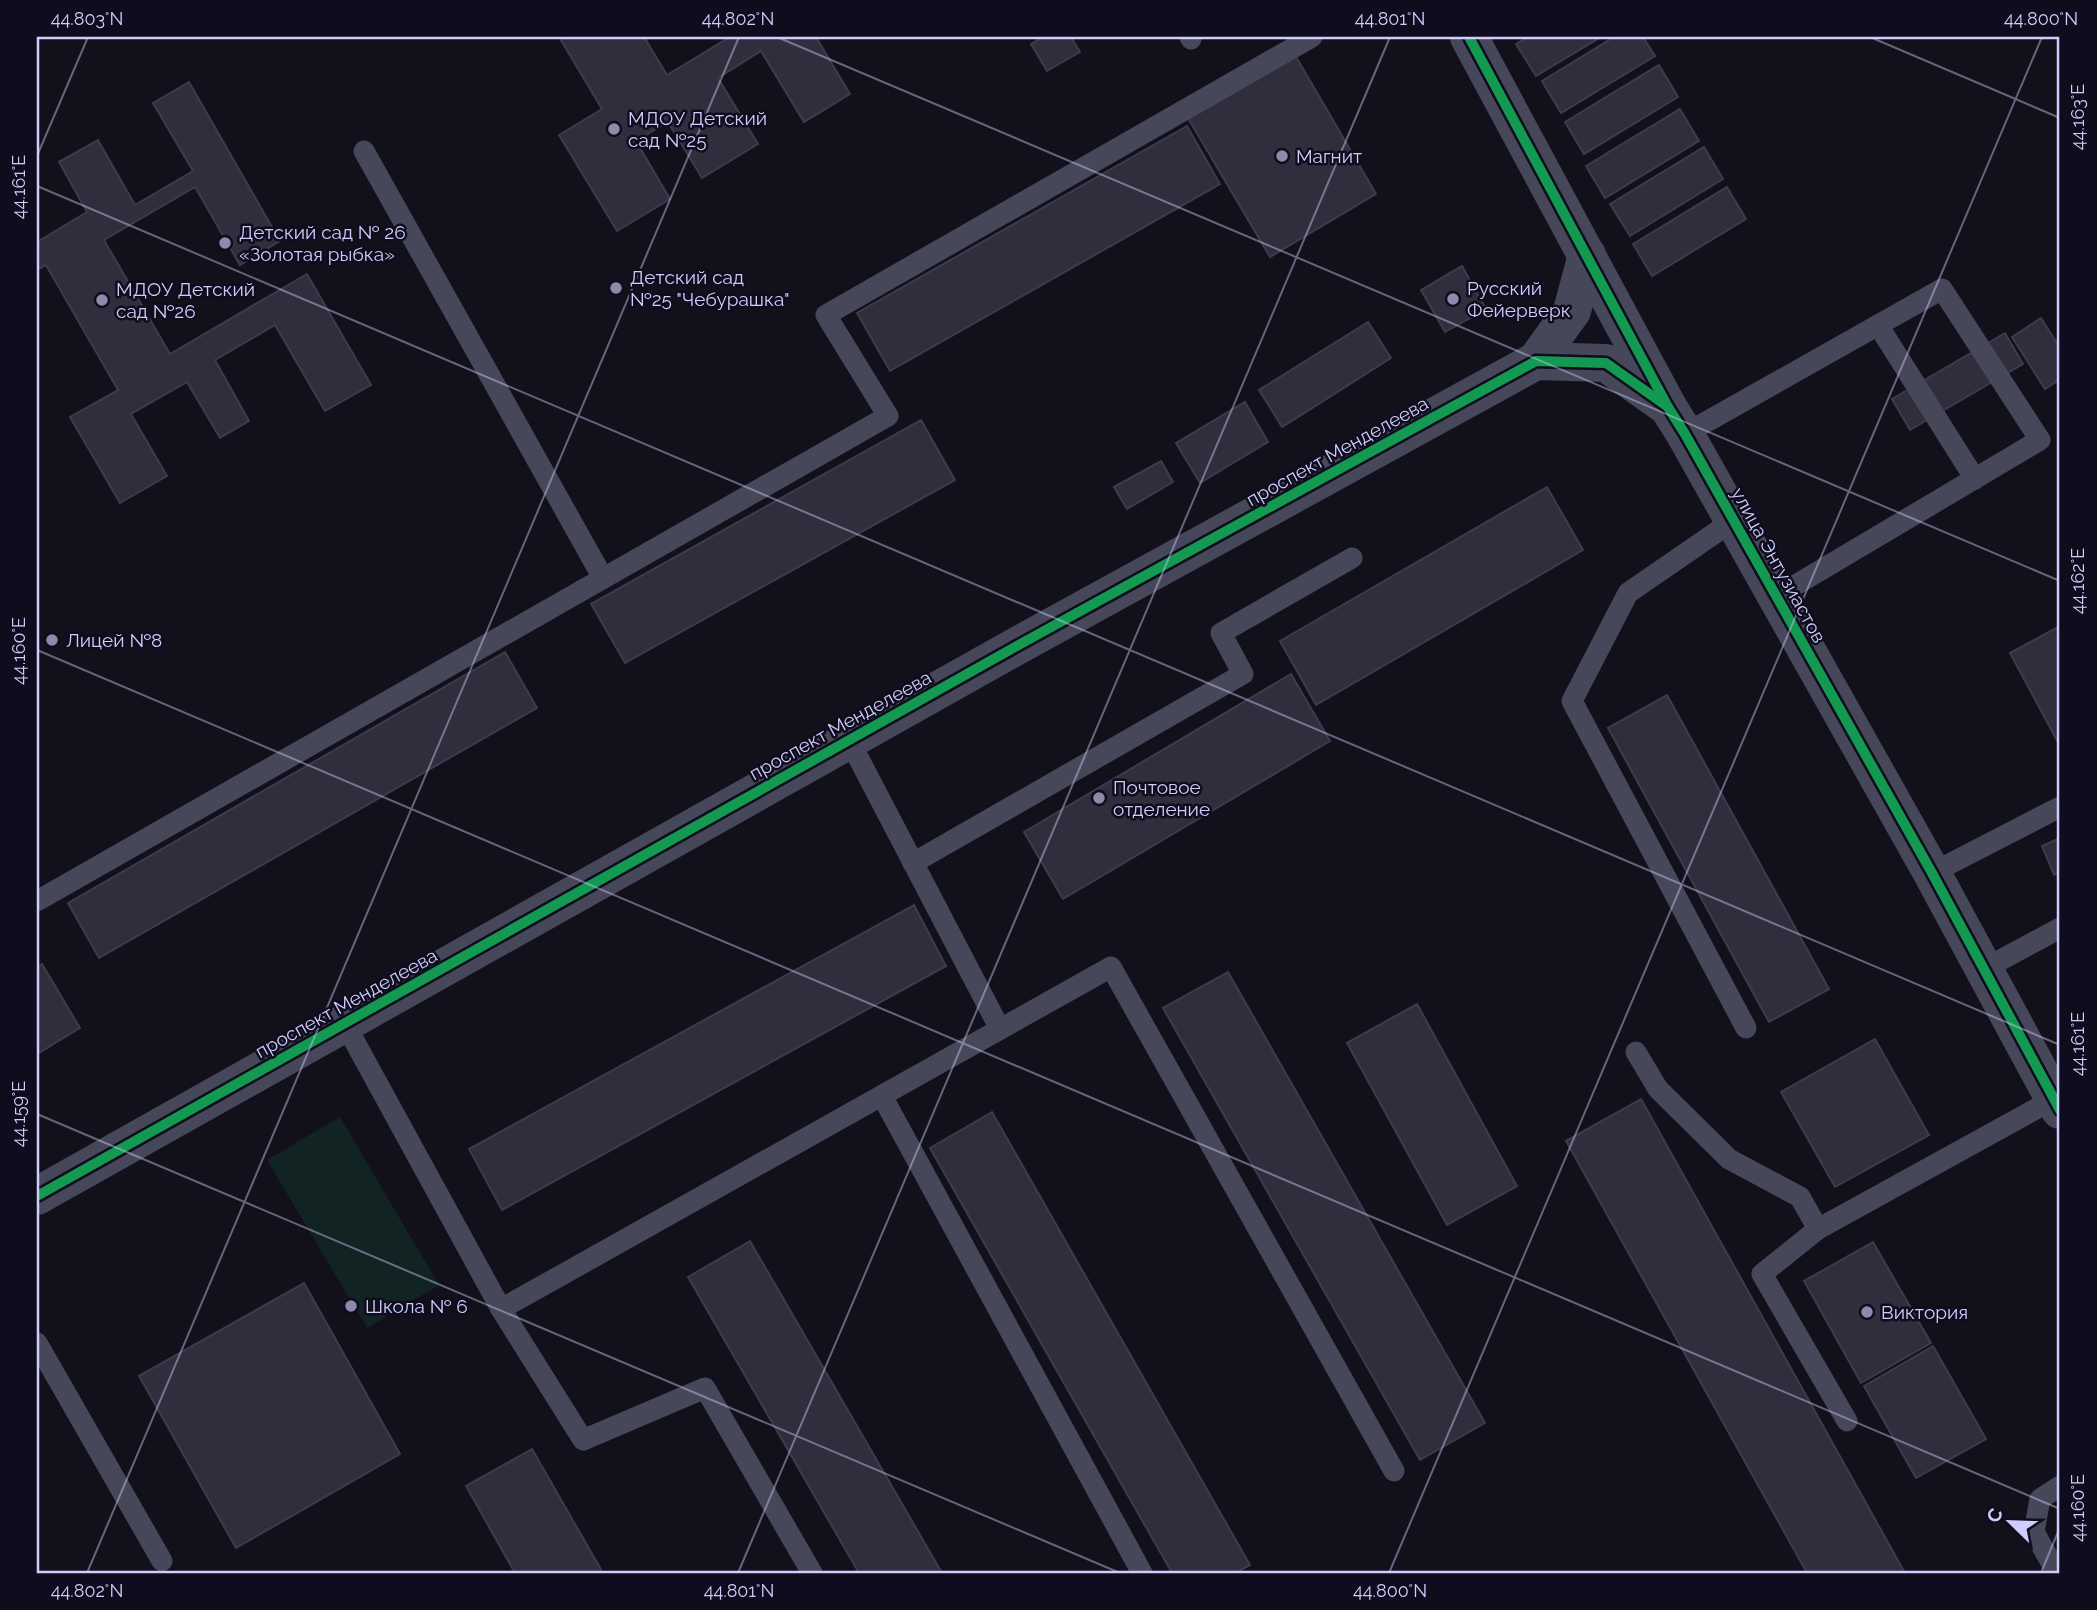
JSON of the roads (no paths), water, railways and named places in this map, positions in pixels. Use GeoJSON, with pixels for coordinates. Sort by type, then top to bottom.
{"type":"FeatureCollection","features":[{"type":"Feature","properties":{"kind":"street","name":"улица Энтузиастов"},"geometry":{"type":"LineString","coordinates":[[1469,37],[1677,421],[1932,873],[2057,1105]]}},
{"type":"Feature","properties":{"kind":"street"},"geometry":{"type":"LineString","coordinates":[[1536,362],[1572,312],[1587,255]]}},
{"type":"Feature","properties":{"kind":"street","name":"проспект Менделеева"},"geometry":{"type":"LineString","coordinates":[[37,1196],[1015,647],[1536,362],[1606,363],[1677,421]]}},
{"type":"Feature","properties":{"kind":"lane"},"geometry":{"type":"LineString","coordinates":[[37,901],[888,416],[826,315],[1312,37]]}},
{"type":"Feature","properties":{"kind":"lane"},"geometry":{"type":"LineString","coordinates":[[364,151],[603,578]]}},
{"type":"Feature","properties":{"kind":"lane"},"geometry":{"type":"LineString","coordinates":[[1677,421],[1878,325],[1942,289],[2040,440],[1777,596]]}},
{"type":"Feature","properties":{"kind":"lane"},"geometry":{"type":"LineString","coordinates":[[1878,325],[1975,479]]}},
{"type":"Feature","properties":{"kind":"lane"},"geometry":{"type":"LineString","coordinates":[[1734,520],[1628,593],[1572,701],[1746,1028]]}},
{"type":"Feature","properties":{"kind":"lane"},"geometry":{"type":"LineString","coordinates":[[913,863],[1243,674],[1221,633],[1352,558]]}},
{"type":"Feature","properties":{"kind":"lane"},"geometry":{"type":"LineString","coordinates":[[849,740],[1000,1029]]}},
{"type":"Feature","properties":{"kind":"lane"},"geometry":{"type":"LineString","coordinates":[[1932,873],[2060,807]]}},
{"type":"Feature","properties":{"kind":"lane"},"geometry":{"type":"LineString","coordinates":[[1984,969],[2060,928]]}},
{"type":"Feature","properties":{"kind":"lane"},"geometry":{"type":"LineString","coordinates":[[501,1309],[1111,967],[1394,1471]]}},
{"type":"Feature","properties":{"kind":"lane"},"geometry":{"type":"LineString","coordinates":[[345,1024],[501,1309],[583,1440],[705,1388],[811,1573]]}},
{"type":"Feature","properties":{"kind":"lane"},"geometry":{"type":"LineString","coordinates":[[1636,1052],[1658,1090],[1729,1159],[1800,1197],[1818,1229]]}},
{"type":"Feature","properties":{"kind":"lane"},"geometry":{"type":"LineString","coordinates":[[881,1096],[1142,1573]]}},
{"type":"Feature","properties":{"kind":"lane"},"geometry":{"type":"LineString","coordinates":[[1847,1421],[1762,1273],[1818,1229],[2057,1105]]}},
{"type":"Feature","properties":{"kind":"lane"},"geometry":{"type":"LineString","coordinates":[[37,1343],[162,1561]]}},
{"type":"Feature","properties":{"kind":"lane"},"geometry":{"type":"LineString","coordinates":[[2057,1573],[2034,1532],[2040,1499],[2060,1486]]}},
{"type":"Feature","properties":{"kind":"place","name":"МДОУ Детский сад №25"},"geometry":{"type":"Point","coordinates":[614,129]}},
{"type":"Feature","properties":{"kind":"place","name":"Магнит"},"geometry":{"type":"Point","coordinates":[1282,156]}},
{"type":"Feature","properties":{"kind":"place","name":"Детский сад № 26 «Золотая рыбка»"},"geometry":{"type":"Point","coordinates":[225,243]}},
{"type":"Feature","properties":{"kind":"place","name":"Детский сад №25 \"Чебурашка\""},"geometry":{"type":"Point","coordinates":[616,288]}},
{"type":"Feature","properties":{"kind":"place","name":"Русский Фейерверк"},"geometry":{"type":"Point","coordinates":[1453,299]}},
{"type":"Feature","properties":{"kind":"place","name":"МДОУ Детский сад №26"},"geometry":{"type":"Point","coordinates":[102,300]}},
{"type":"Feature","properties":{"kind":"place","name":"Лицей №8"},"geometry":{"type":"Point","coordinates":[52,640]}},
{"type":"Feature","properties":{"kind":"place","name":"Почтовое отделение"},"geometry":{"type":"Point","coordinates":[1099,798]}},
{"type":"Feature","properties":{"kind":"place","name":"Школа № 6"},"geometry":{"type":"Point","coordinates":[351,1306]}},
{"type":"Feature","properties":{"kind":"place","name":"Виктория"},"geometry":{"type":"Point","coordinates":[1867,1312]}}]}
